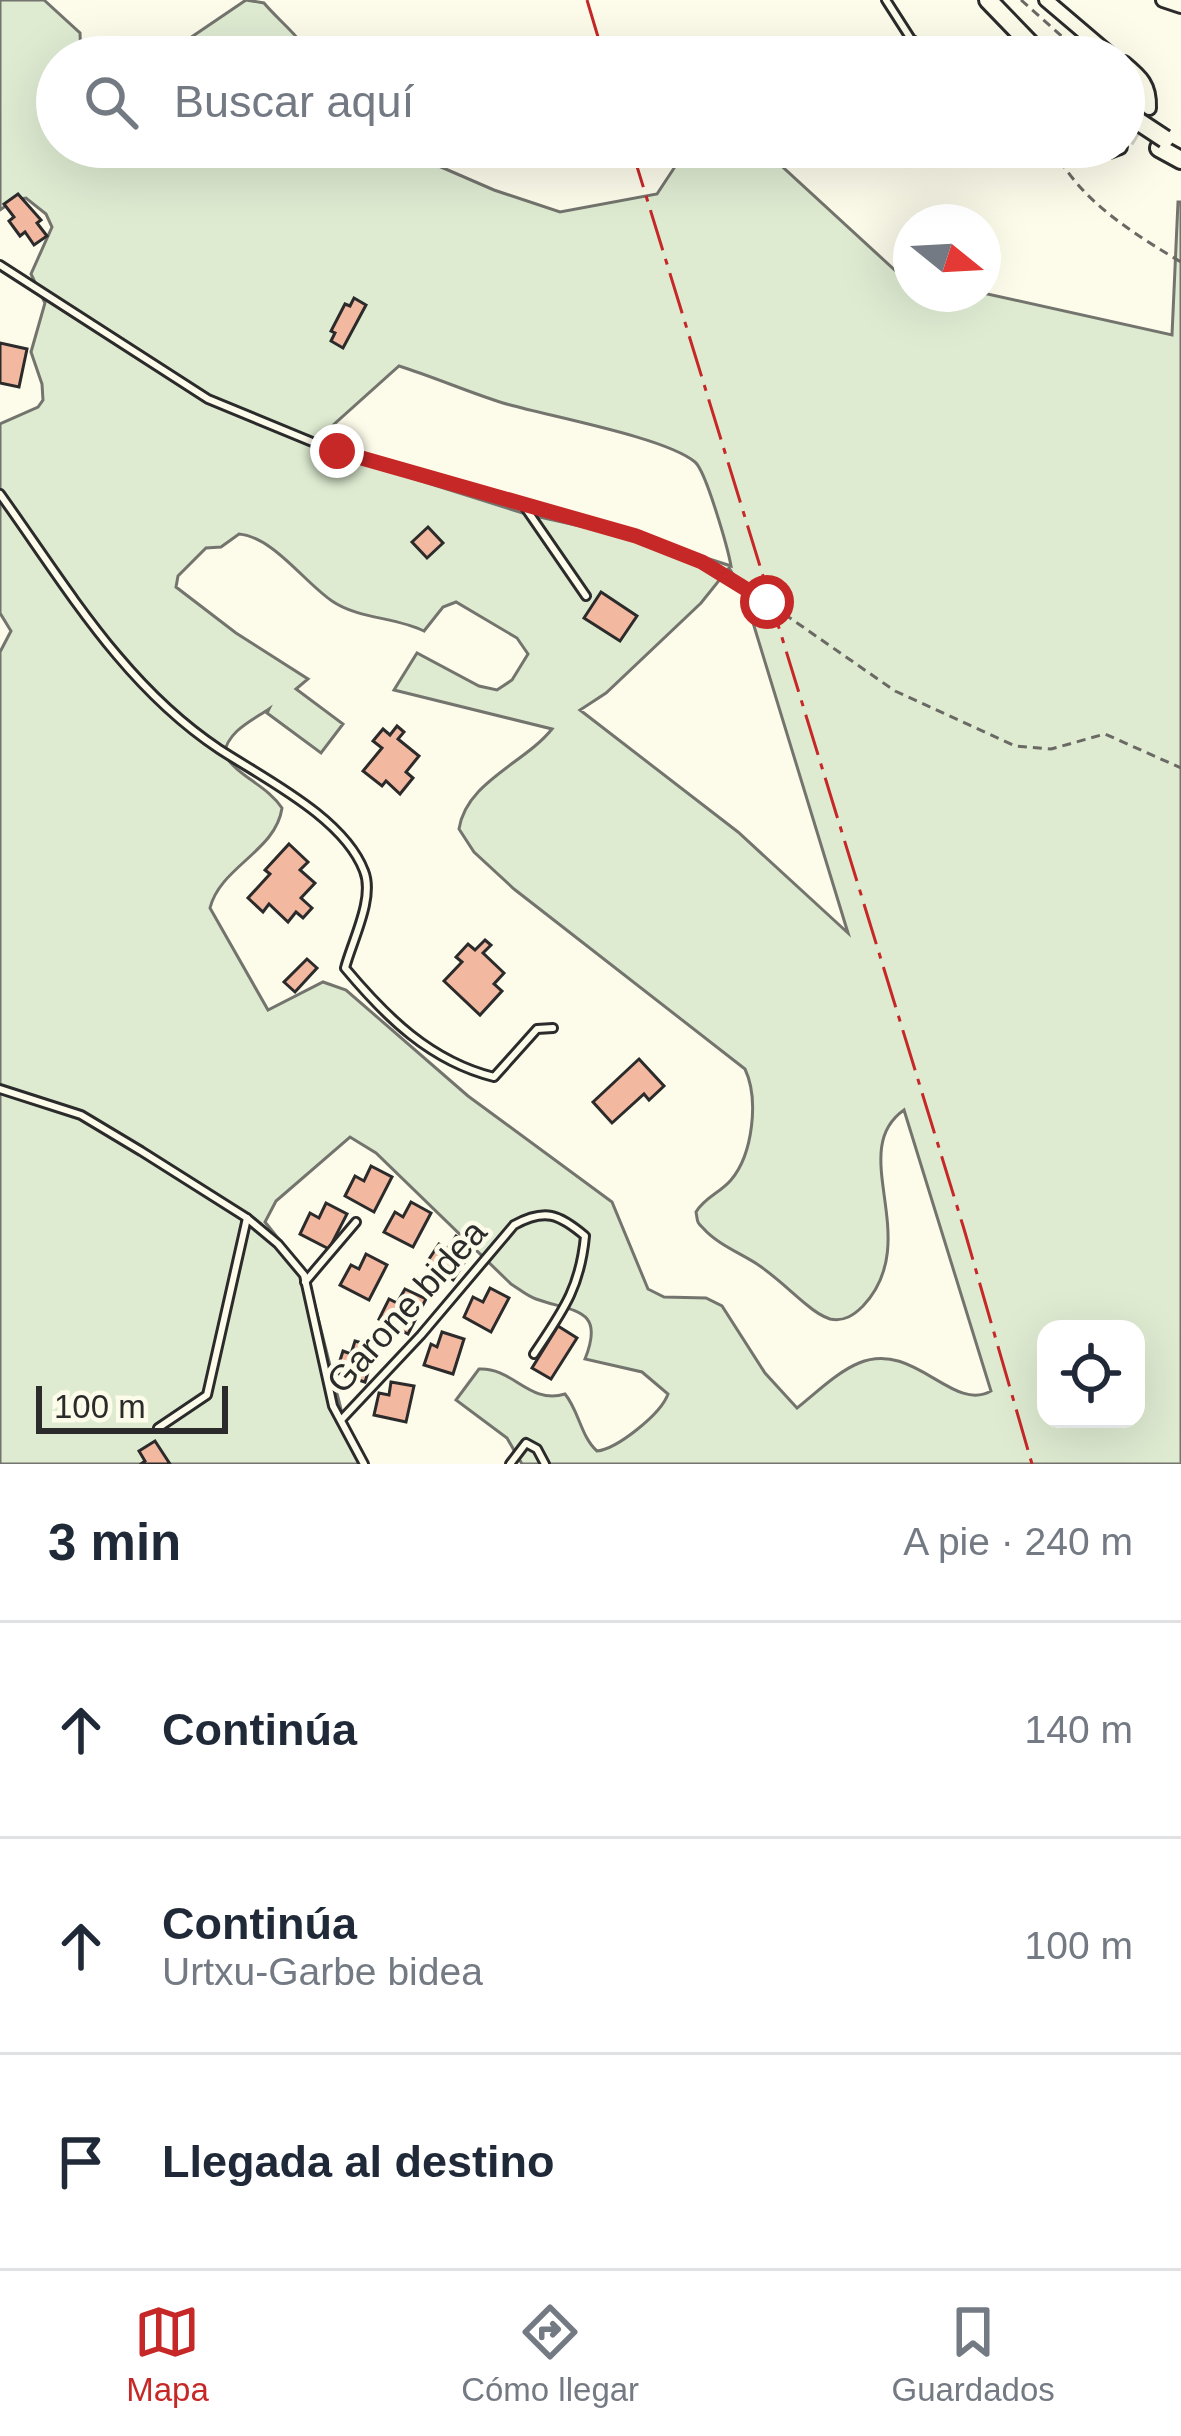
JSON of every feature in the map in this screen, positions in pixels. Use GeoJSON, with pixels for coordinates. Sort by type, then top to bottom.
{"type":"FeatureCollection","features":[{"type":"Feature","properties":{"kind":"main road"},"geometry":{"type":"LineString","coordinates":[[988,0],[1012,36]]}},
{"type":"Feature","properties":{"kind":"main road"},"geometry":{"type":"LineString","coordinates":[[1003,0],[1037,36]]}},
{"type":"Feature","properties":{"kind":"main road"},"geometry":{"type":"LineString","coordinates":[[1168,145],[1181,160]]}},
{"type":"Feature","properties":{"kind":"street"},"geometry":{"type":"LineString","coordinates":[[1046,0],[1086,36]]}},
{"type":"Feature","properties":{"kind":"street"},"geometry":{"type":"LineString","coordinates":[[1163,0],[1181,6]]}},
{"type":"Feature","properties":{"kind":"street"},"geometry":{"type":"LineString","coordinates":[[1145,82],[1148,108]]}},
{"type":"Feature","properties":{"kind":"lane"},"geometry":{"type":"LineString","coordinates":[[886,0],[909,36]]}},
{"type":"Feature","properties":{"kind":"lane"},"geometry":{"type":"LineString","coordinates":[[0,265],[208,399],[322,446],[522,503],[586,596]]}},
{"type":"Feature","properties":{"kind":"lane"},"geometry":{"type":"LineString","coordinates":[[0,494],[110,651],[216,747],[265,776],[354,850],[368,889],[345,968],[400,1029],[445,1058],[494,1077],[537,1029],[553,1028]]}},
{"type":"Feature","properties":{"kind":"lane"},"geometry":{"type":"LineString","coordinates":[[0,1089],[81,1115],[247,1218],[294,1260],[305,1282],[334,1406],[364,1464]]}},
{"type":"Feature","properties":{"kind":"lane","name":"Garone bidea"},"geometry":{"type":"LineString","coordinates":[[341,1420],[514,1225],[534,1214],[564,1219],[585,1237],[572,1298],[534,1354]]}},
{"type":"Feature","properties":{"kind":"lane"},"geometry":{"type":"LineString","coordinates":[[158,1428],[207,1396],[247,1218]]}},
{"type":"Feature","properties":{"kind":"lane"},"geometry":{"type":"LineString","coordinates":[[305,1282],[356,1222]]}},
{"type":"Feature","properties":{"kind":"lane"},"geometry":{"type":"LineString","coordinates":[[510,1464],[526,1443],[537,1449],[545,1464]]}},
{"type":"Feature","properties":{"kind":"path"},"geometry":{"type":"LineString","coordinates":[[1021,0],[1061,36]]}},
{"type":"Feature","properties":{"kind":"path"},"geometry":{"type":"LineString","coordinates":[[1064,168],[1132,233],[1181,262]]}},
{"type":"Feature","properties":{"kind":"path"},"geometry":{"type":"LineString","coordinates":[[522,503],[636,536],[702,562],[895,691],[1015,746],[1051,749],[1105,734],[1181,768]]}},
{"type":"Feature","properties":{"kind":"green space"},"geometry":{"type":"Polygon","coordinates":[[[0,0],[44,0],[80,33],[36,36],[36,168],[443,168],[560,212],[657,194],[674,168],[784,168],[893,268],[893,312],[1001,312],[1001,297],[1172,335],[1181,202],[1181,1464],[522,1464],[507,1438],[456,1400],[479,1369],[502,1374],[541,1394],[565,1394],[597,1451],[637,1429],[668,1394],[642,1372],[585,1359],[591,1330],[582,1314],[533,1298],[511,1284],[376,1153],[350,1137],[276,1201],[265,1222],[307,1274],[345,1425],[363,1464],[0,1464],[0,652],[11,631],[0,613],[0,424],[38,407],[43,400],[31,352],[45,303],[31,274],[52,227],[46,214],[26,198],[0,210],[0,0]],[[399,366],[331,427],[321,443],[326,451],[526,514],[666,545],[731,566],[716,511],[695,462],[659,444],[503,403],[399,366]],[[239,534],[221,547],[206,548],[178,576],[176,587],[308,679],[296,689],[343,724],[321,753],[267,713],[269,709],[235,733],[226,746],[224,754],[237,769],[282,808],[270,836],[225,881],[210,908],[268,1010],[323,982],[346,990],[468,1096],[612,1202],[648,1289],[664,1297],[706,1298],[722,1306],[765,1373],[797,1408],[843,1372],[879,1359],[915,1368],[962,1393],[991,1391],[904,1110],[888,1127],[881,1149],[887,1253],[880,1280],[852,1315],[835,1320],[818,1313],[698,1222],[696,1212],[731,1180],[749,1141],[753,1110],[745,1069],[514,889],[474,852],[459,829],[464,813],[484,786],[552,729],[394,690],[417,653],[479,686],[497,690],[512,680],[528,654],[517,638],[456,602],[443,607],[424,631],[353,611],[332,601],[252,537],[239,534]],[[729,568],[701,603],[606,693],[580,710],[738,832],[848,933],[743,590],[729,568]]]}},
{"type":"Feature","properties":{"kind":"green space"},"geometry":{"type":"Polygon","coordinates":[[[246,0],[264,3],[296,36],[193,36],[246,0]]]}},
{"type":"Feature","properties":{"kind":"building"},"geometry":{"type":"Polygon","coordinates":[[[18,194],[41,220],[37,223],[47,236],[34,245],[9,221],[14,217],[4,204],[18,194]]]}},
{"type":"Feature","properties":{"kind":"building"},"geometry":{"type":"Polygon","coordinates":[[[354,298],[366,305],[343,348],[331,341],[335,333],[331,331],[345,304],[350,306],[354,298]]]}},
{"type":"Feature","properties":{"kind":"building"},"geometry":{"type":"Polygon","coordinates":[[[0,343],[27,349],[19,387],[0,383],[0,343]]]}},
{"type":"Feature","properties":{"kind":"building"},"geometry":{"type":"Polygon","coordinates":[[[428,527],[443,543],[427,558],[412,542],[428,527]]]}},
{"type":"Feature","properties":{"kind":"building"},"geometry":{"type":"Polygon","coordinates":[[[601,592],[637,616],[620,641],[584,618],[601,592]]]}},
{"type":"Feature","properties":{"kind":"building"},"geometry":{"type":"Polygon","coordinates":[[[397,726],[404,732],[398,739],[419,756],[406,772],[413,778],[400,794],[386,781],[382,786],[363,771],[382,748],[373,741],[383,729],[390,735],[397,726]]]}},
{"type":"Feature","properties":{"kind":"building"},"geometry":{"type":"Polygon","coordinates":[[[289,844],[308,862],[300,870],[315,883],[301,898],[312,908],[303,918],[296,912],[288,922],[269,904],[263,912],[248,898],[289,844]]]}},
{"type":"Feature","properties":{"kind":"building"},"geometry":{"type":"Polygon","coordinates":[[[485,940],[491,945],[483,953],[504,973],[494,984],[502,991],[480,1015],[444,981],[462,962],[456,957],[468,944],[475,950],[485,940]]]}},
{"type":"Feature","properties":{"kind":"building"},"geometry":{"type":"Polygon","coordinates":[[[307,959],[317,968],[295,992],[284,982],[307,959]]]}},
{"type":"Feature","properties":{"kind":"building"},"geometry":{"type":"Polygon","coordinates":[[[639,1059],[664,1086],[649,1100],[644,1094],[612,1123],[593,1102],[639,1059]]]}},
{"type":"Feature","properties":{"kind":"building"},"geometry":{"type":"Polygon","coordinates":[[[371,1166],[392,1177],[374,1212],[345,1196],[355,1176],[364,1181],[371,1166]]]}},
{"type":"Feature","properties":{"kind":"building"},"geometry":{"type":"Polygon","coordinates":[[[411,1202],[431,1213],[413,1247],[384,1232],[395,1212],[403,1217],[411,1202]]]}},
{"type":"Feature","properties":{"kind":"building"},"geometry":{"type":"Polygon","coordinates":[[[326,1203],[347,1214],[329,1249],[300,1234],[310,1213],[319,1218],[326,1203]]]}},
{"type":"Feature","properties":{"kind":"building"},"geometry":{"type":"Polygon","coordinates":[[[456,1236],[474,1248],[453,1280],[427,1262],[439,1244],[447,1249],[456,1236]]]}},
{"type":"Feature","properties":{"kind":"building"},"geometry":{"type":"Polygon","coordinates":[[[366,1254],[387,1265],[369,1300],[340,1285],[351,1265],[359,1269],[366,1254]]]}},
{"type":"Feature","properties":{"kind":"building"},"geometry":{"type":"Polygon","coordinates":[[[490,1288],[509,1298],[491,1332],[464,1317],[473,1297],[483,1302],[490,1288]]]}},
{"type":"Feature","properties":{"kind":"building"},"geometry":{"type":"Polygon","coordinates":[[[405,1289],[426,1299],[408,1334],[379,1319],[389,1299],[397,1303],[405,1289]]]}},
{"type":"Feature","properties":{"kind":"building"},"geometry":{"type":"Polygon","coordinates":[[[558,1326],[577,1338],[551,1379],[532,1368],[558,1326]]]}},
{"type":"Feature","properties":{"kind":"building"},"geometry":{"type":"Polygon","coordinates":[[[442,1332],[464,1339],[453,1374],[424,1365],[431,1344],[437,1347],[442,1332]]]}},
{"type":"Feature","properties":{"kind":"building"},"geometry":{"type":"Polygon","coordinates":[[[355,1341],[376,1347],[365,1382],[336,1373],[343,1351],[351,1354],[355,1341]]]}},
{"type":"Feature","properties":{"kind":"building"},"geometry":{"type":"Polygon","coordinates":[[[391,1382],[414,1386],[406,1422],[374,1415],[379,1393],[389,1395],[391,1382]]]}},
{"type":"Feature","properties":{"kind":"building"},"geometry":{"type":"Polygon","coordinates":[[[155,1441],[170,1464],[141,1464],[145,1461],[139,1451],[155,1441]]]}},
{"type":"Feature","properties":{"kind":"tunnel"},"geometry":{"type":"LineString","coordinates":[[1145,114],[1149,108]]}},
{"type":"Feature","properties":{"kind":"power"},"geometry":{"type":"LineString","coordinates":[[587,0],[598,36]]}},
{"type":"Feature","properties":{"kind":"power"},"geometry":{"type":"LineString","coordinates":[[637,168],[1032,1464]]}},
{"type":"Feature","properties":{"kind":"route"},"geometry":{"type":"LineString","coordinates":[[337,451],[636,536],[702,562],[767,602]]}}]}
